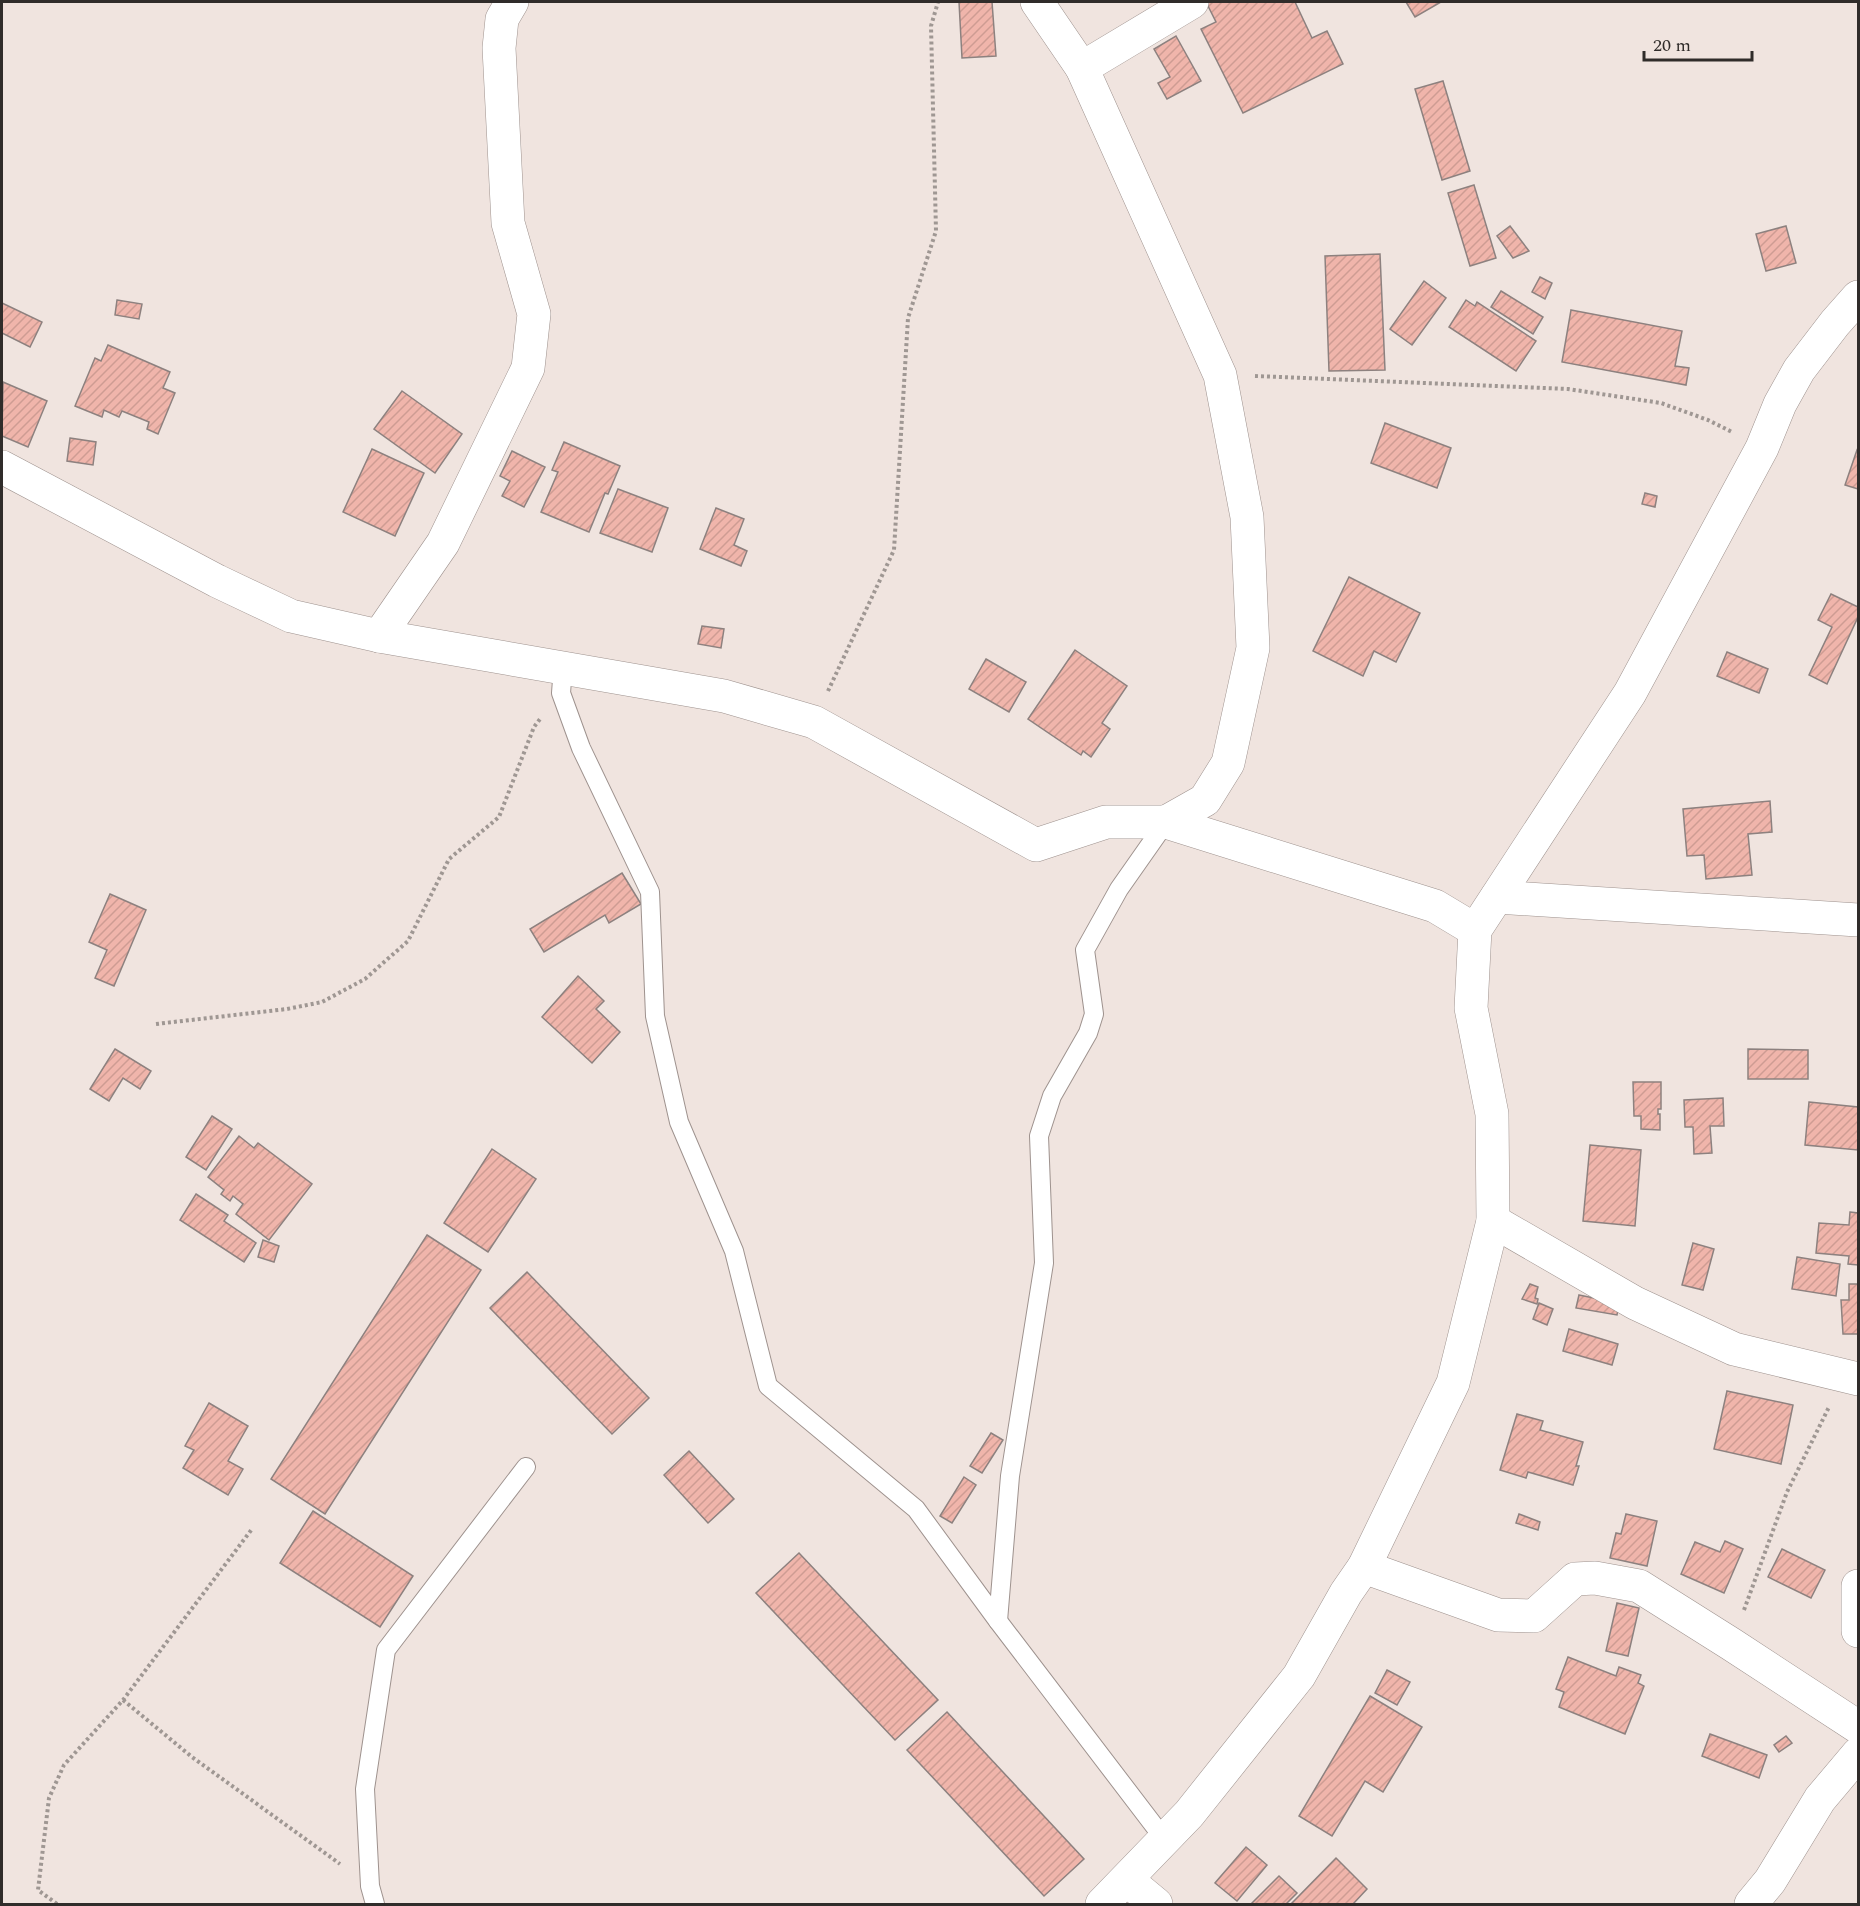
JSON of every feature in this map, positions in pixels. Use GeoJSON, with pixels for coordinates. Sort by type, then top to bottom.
{"type":"FeatureCollection","features":[{"type":"Feature","properties":{"kind":"street"},"geometry":{"type":"LineString","coordinates":[[379,636],[443,543],[528,368],[534,314],[508,222],[499,48],[502,19],[512,2]]}},
{"type":"Feature","properties":{"kind":"street"},"geometry":{"type":"LineString","coordinates":[[1037,2],[1082,68],[1220,375],[1247,516],[1253,648],[1228,763],[1205,800],[1166,822]]}},
{"type":"Feature","properties":{"kind":"street"},"geometry":{"type":"LineString","coordinates":[[1082,68],[1192,2]]}},
{"type":"Feature","properties":{"kind":"street"},"geometry":{"type":"LineString","coordinates":[[1102,1905],[1189,1814],[1299,1676],[1346,1593],[1364,1567],[1453,1383],[1493,1221],[1492,1114],[1471,1008],[1475,930],[1630,693],[1762,448],[1780,404],[1799,370],[1835,322],[1858,297]]}},
{"type":"Feature","properties":{"kind":"street"},"geometry":{"type":"LineString","coordinates":[[2,467],[217,581],[291,616],[562,680],[724,696],[814,722],[1036,845],[1106,822],[1166,822],[1435,906],[1475,930]]}},
{"type":"Feature","properties":{"kind":"street"},"geometry":{"type":"LineString","coordinates":[[1497,897],[1858,920]]}},
{"type":"Feature","properties":{"kind":"street"},"geometry":{"type":"LineString","coordinates":[[1493,1221],[1635,1303],[1734,1349],[1851,1378]]}},
{"type":"Feature","properties":{"kind":"street"},"geometry":{"type":"LineString","coordinates":[[1364,1567],[1498,1615],[1534,1616],[1575,1579],[1595,1578],[1639,1586],[1858,1728]]}},
{"type":"Feature","properties":{"kind":"street"},"geometry":{"type":"LineString","coordinates":[[1858,1587],[1858,1631]]}},
{"type":"Feature","properties":{"kind":"street"},"geometry":{"type":"LineString","coordinates":[[1752,1905],[1770,1881],[1820,1799],[1858,1754]]}},
{"type":"Feature","properties":{"kind":"street"},"geometry":{"type":"LineString","coordinates":[[1127,1880],[1156,1905]]}},
{"type":"Feature","properties":{"kind":"lane"},"geometry":{"type":"LineString","coordinates":[[562,680],[580,748],[650,892],[655,1016],[677,1112],[734,1251],[768,1386],[916,1509],[998,1621],[1165,1840]]}},
{"type":"Feature","properties":{"kind":"lane"},"geometry":{"type":"LineString","coordinates":[[998,1621],[1010,1476],[1044,1263],[1039,1136],[1052,1096],[1088,1033],[1094,1014],[1085,950],[1119,889],[1166,822]]}},
{"type":"Feature","properties":{"kind":"lane"},"geometry":{"type":"LineString","coordinates":[[375,1905],[370,1886],[365,1789],[386,1650],[526,1467]]}},
{"type":"Feature","properties":{"kind":"path"},"geometry":{"type":"LineString","coordinates":[[814,722],[894,550],[908,318],[936,231],[931,26],[938,2]]}},
{"type":"Feature","properties":{"kind":"path"},"geometry":{"type":"LineString","coordinates":[[1220,375],[1568,389],[1662,403],[1708,420],[1762,448]]}},
{"type":"Feature","properties":{"kind":"path"},"geometry":{"type":"LineString","coordinates":[[156,1024],[287,1009],[322,1002],[365,979],[408,941],[448,859],[499,817],[534,727],[562,680]]}},
{"type":"Feature","properties":{"kind":"path"},"geometry":{"type":"LineString","coordinates":[[1731,1644],[1787,1492],[1851,1378]]}},
{"type":"Feature","properties":{"kind":"path"},"geometry":{"type":"LineString","coordinates":[[57,1905],[38,1890],[49,1798],[64,1765],[123,1700],[252,1529]]}},
{"type":"Feature","properties":{"kind":"path"},"geometry":{"type":"LineString","coordinates":[[123,1700],[192,1757],[370,1886]]}},
{"type":"Feature","properties":{"kind":"building"},"geometry":{"type":"Polygon","coordinates":[[[959,2],[992,2],[996,56],[962,58],[959,2]]]}},
{"type":"Feature","properties":{"kind":"building"},"geometry":{"type":"Polygon","coordinates":[[[1206,2],[1295,2],[1312,38],[1327,31],[1343,64],[1243,113],[1201,29],[1216,22],[1206,2]]]}},
{"type":"Feature","properties":{"kind":"building"},"geometry":{"type":"Polygon","coordinates":[[[1406,2],[1441,2],[1415,17],[1406,2]]]}},
{"type":"Feature","properties":{"kind":"building"},"geometry":{"type":"Polygon","coordinates":[[[1176,36],[1201,81],[1167,99],[1158,83],[1170,77],[1154,49],[1176,36]]]}},
{"type":"Feature","properties":{"kind":"building"},"geometry":{"type":"Polygon","coordinates":[[[1443,81],[1470,171],[1442,180],[1415,89],[1443,81]]]}},
{"type":"Feature","properties":{"kind":"building"},"geometry":{"type":"Polygon","coordinates":[[[1474,185],[1496,258],[1470,266],[1448,193],[1474,185]]]}},
{"type":"Feature","properties":{"kind":"building"},"geometry":{"type":"Polygon","coordinates":[[[1510,226],[1529,251],[1513,258],[1497,236],[1510,226]]]}},
{"type":"Feature","properties":{"kind":"building"},"geometry":{"type":"Polygon","coordinates":[[[1786,226],[1796,263],[1766,271],[1756,234],[1786,226]]]}},
{"type":"Feature","properties":{"kind":"building"},"geometry":{"type":"Polygon","coordinates":[[[1380,254],[1385,370],[1329,371],[1325,256],[1380,254]]]}},
{"type":"Feature","properties":{"kind":"building"},"geometry":{"type":"Polygon","coordinates":[[[1540,277],[1552,283],[1545,299],[1532,292],[1540,277]]]}},
{"type":"Feature","properties":{"kind":"building"},"geometry":{"type":"Polygon","coordinates":[[[1424,281],[1446,298],[1412,345],[1390,329],[1424,281]]]}},
{"type":"Feature","properties":{"kind":"building"},"geometry":{"type":"Polygon","coordinates":[[[1501,291],[1543,317],[1533,334],[1491,307],[1501,291]]]}},
{"type":"Feature","properties":{"kind":"building"},"geometry":{"type":"Polygon","coordinates":[[[117,300],[142,304],[139,319],[115,315],[117,300]]]}},
{"type":"Feature","properties":{"kind":"building"},"geometry":{"type":"Polygon","coordinates":[[[1466,300],[1475,306],[1477,302],[1536,341],[1516,371],[1449,327],[1466,300]]]}},
{"type":"Feature","properties":{"kind":"building"},"geometry":{"type":"Polygon","coordinates":[[[2,303],[42,322],[30,347],[2,333],[2,303]]]}},
{"type":"Feature","properties":{"kind":"building"},"geometry":{"type":"Polygon","coordinates":[[[1571,310],[1682,331],[1675,366],[1689,368],[1686,385],[1562,362],[1571,310]]]}},
{"type":"Feature","properties":{"kind":"building"},"geometry":{"type":"Polygon","coordinates":[[[108,345],[170,372],[163,388],[175,393],[158,434],[147,429],[149,422],[122,411],[119,417],[104,410],[102,417],[75,406],[95,358],[101,361],[108,345]]]}},
{"type":"Feature","properties":{"kind":"building"},"geometry":{"type":"Polygon","coordinates":[[[3,382],[47,401],[28,447],[2,436],[3,382]]]}},
{"type":"Feature","properties":{"kind":"building"},"geometry":{"type":"Polygon","coordinates":[[[402,391],[462,434],[435,473],[374,429],[402,391]]]}},
{"type":"Feature","properties":{"kind":"building"},"geometry":{"type":"Polygon","coordinates":[[[1385,423],[1451,448],[1437,488],[1371,463],[1385,423]]]}},
{"type":"Feature","properties":{"kind":"building"},"geometry":{"type":"Polygon","coordinates":[[[70,438],[96,442],[93,465],[67,461],[70,438]]]}},
{"type":"Feature","properties":{"kind":"building"},"geometry":{"type":"Polygon","coordinates":[[[564,442],[620,466],[608,494],[605,493],[589,532],[541,512],[558,472],[552,470],[564,442]]]}},
{"type":"Feature","properties":{"kind":"building"},"geometry":{"type":"Polygon","coordinates":[[[372,449],[424,473],[395,536],[343,512],[372,449]]]}},
{"type":"Feature","properties":{"kind":"building"},"geometry":{"type":"Polygon","coordinates":[[[512,451],[545,467],[524,507],[502,496],[510,481],[500,476],[512,451]]]}},
{"type":"Feature","properties":{"kind":"building"},"geometry":{"type":"Polygon","coordinates":[[[1858,451],[1858,489],[1845,485],[1858,451]]]}},
{"type":"Feature","properties":{"kind":"building"},"geometry":{"type":"Polygon","coordinates":[[[618,489],[668,508],[652,552],[600,533],[618,489]]]}},
{"type":"Feature","properties":{"kind":"building"},"geometry":{"type":"Polygon","coordinates":[[[1645,493],[1657,496],[1655,507],[1642,504],[1645,493]]]}},
{"type":"Feature","properties":{"kind":"building"},"geometry":{"type":"Polygon","coordinates":[[[716,508],[744,519],[734,545],[747,551],[741,566],[700,549],[716,508]]]}},
{"type":"Feature","properties":{"kind":"building"},"geometry":{"type":"Polygon","coordinates":[[[1349,577],[1420,613],[1396,662],[1374,651],[1363,676],[1313,651],[1349,577]]]}},
{"type":"Feature","properties":{"kind":"building"},"geometry":{"type":"Polygon","coordinates":[[[1831,594],[1858,607],[1858,617],[1827,684],[1809,675],[1832,627],[1818,620],[1831,594]]]}},
{"type":"Feature","properties":{"kind":"building"},"geometry":{"type":"Polygon","coordinates":[[[702,626],[724,629],[721,648],[698,644],[702,626]]]}},
{"type":"Feature","properties":{"kind":"building"},"geometry":{"type":"Polygon","coordinates":[[[1075,650],[1127,686],[1102,723],[1110,729],[1091,757],[1083,751],[1081,755],[1028,719],[1075,650]]]}},
{"type":"Feature","properties":{"kind":"building"},"geometry":{"type":"Polygon","coordinates":[[[1727,652],[1768,669],[1759,693],[1717,676],[1727,652]]]}},
{"type":"Feature","properties":{"kind":"building"},"geometry":{"type":"Polygon","coordinates":[[[986,659],[1026,682],[1009,712],[969,689],[986,659]]]}},
{"type":"Feature","properties":{"kind":"building"},"geometry":{"type":"Polygon","coordinates":[[[1770,801],[1772,832],[1748,834],[1752,875],[1706,879],[1704,855],[1687,856],[1683,809],[1770,801]]]}},
{"type":"Feature","properties":{"kind":"building"},"geometry":{"type":"Polygon","coordinates":[[[622,873],[641,904],[609,923],[605,915],[544,952],[530,929],[622,873]]]}},
{"type":"Feature","properties":{"kind":"building"},"geometry":{"type":"Polygon","coordinates":[[[110,894],[146,910],[114,986],[95,978],[107,950],[89,942],[110,894]]]}},
{"type":"Feature","properties":{"kind":"building"},"geometry":{"type":"Polygon","coordinates":[[[578,976],[604,1001],[596,1009],[620,1032],[592,1063],[542,1017],[578,976]]]}},
{"type":"Feature","properties":{"kind":"building"},"geometry":{"type":"Polygon","coordinates":[[[115,1049],[151,1071],[140,1089],[123,1078],[109,1101],[90,1089],[115,1049]]]}},
{"type":"Feature","properties":{"kind":"building"},"geometry":{"type":"Polygon","coordinates":[[[1748,1049],[1808,1050],[1808,1079],[1748,1079],[1748,1049]]]}},
{"type":"Feature","properties":{"kind":"building"},"geometry":{"type":"Polygon","coordinates":[[[1633,1082],[1661,1082],[1661,1109],[1658,1109],[1660,1130],[1641,1129],[1641,1116],[1634,1116],[1633,1082]]]}},
{"type":"Feature","properties":{"kind":"building"},"geometry":{"type":"Polygon","coordinates":[[[1723,1098],[1724,1126],[1710,1126],[1712,1153],[1694,1154],[1693,1127],[1685,1127],[1684,1100],[1723,1098]]]}},
{"type":"Feature","properties":{"kind":"building"},"geometry":{"type":"Polygon","coordinates":[[[1809,1102],[1858,1107],[1858,1150],[1805,1145],[1809,1102]]]}},
{"type":"Feature","properties":{"kind":"building"},"geometry":{"type":"Polygon","coordinates":[[[212,1116],[232,1129],[206,1170],[186,1157],[212,1116]]]}},
{"type":"Feature","properties":{"kind":"building"},"geometry":{"type":"Polygon","coordinates":[[[239,1136],[254,1148],[258,1143],[312,1184],[269,1240],[236,1214],[243,1204],[233,1196],[230,1201],[221,1194],[224,1190],[208,1177],[239,1136]]]}},
{"type":"Feature","properties":{"kind":"building"},"geometry":{"type":"Polygon","coordinates":[[[1590,1145],[1641,1150],[1635,1226],[1583,1221],[1590,1145]]]}},
{"type":"Feature","properties":{"kind":"building"},"geometry":{"type":"Polygon","coordinates":[[[492,1149],[536,1179],[488,1252],[444,1223],[492,1149]]]}},
{"type":"Feature","properties":{"kind":"building"},"geometry":{"type":"Polygon","coordinates":[[[196,1194],[228,1215],[224,1221],[256,1243],[244,1262],[180,1220],[196,1194]]]}},
{"type":"Feature","properties":{"kind":"building"},"geometry":{"type":"Polygon","coordinates":[[[1850,1212],[1858,1213],[1858,1265],[1848,1264],[1849,1256],[1816,1253],[1819,1223],[1849,1225],[1850,1212]]]}},
{"type":"Feature","properties":{"kind":"building"},"geometry":{"type":"Polygon","coordinates":[[[427,1235],[481,1270],[325,1514],[271,1479],[427,1235]]]}},
{"type":"Feature","properties":{"kind":"building"},"geometry":{"type":"Polygon","coordinates":[[[263,1240],[279,1246],[274,1262],[258,1257],[263,1240]]]}},
{"type":"Feature","properties":{"kind":"building"},"geometry":{"type":"Polygon","coordinates":[[[1693,1243],[1714,1249],[1703,1290],[1682,1285],[1693,1243]]]}},
{"type":"Feature","properties":{"kind":"building"},"geometry":{"type":"Polygon","coordinates":[[[1797,1257],[1840,1264],[1836,1296],[1792,1289],[1797,1257]]]}},
{"type":"Feature","properties":{"kind":"building"},"geometry":{"type":"Polygon","coordinates":[[[527,1272],[649,1398],[612,1434],[490,1308],[527,1272]]]}},
{"type":"Feature","properties":{"kind":"building"},"geometry":{"type":"Polygon","coordinates":[[[1530,1284],[1538,1287],[1535,1298],[1538,1299],[1537,1304],[1522,1299],[1530,1284]]]}},
{"type":"Feature","properties":{"kind":"building"},"geometry":{"type":"Polygon","coordinates":[[[1849,1284],[1858,1284],[1858,1334],[1843,1334],[1841,1300],[1849,1300],[1849,1284]]]}},
{"type":"Feature","properties":{"kind":"building"},"geometry":{"type":"Polygon","coordinates":[[[1579,1295],[1619,1303],[1617,1315],[1576,1308],[1579,1295]]]}},
{"type":"Feature","properties":{"kind":"building"},"geometry":{"type":"Polygon","coordinates":[[[1539,1303],[1553,1309],[1547,1325],[1533,1319],[1539,1303]]]}},
{"type":"Feature","properties":{"kind":"building"},"geometry":{"type":"Polygon","coordinates":[[[1569,1329],[1618,1344],[1612,1365],[1563,1351],[1569,1329]]]}},
{"type":"Feature","properties":{"kind":"building"},"geometry":{"type":"Polygon","coordinates":[[[1727,1391],[1793,1405],[1781,1464],[1714,1449],[1727,1391]]]}},
{"type":"Feature","properties":{"kind":"building"},"geometry":{"type":"Polygon","coordinates":[[[209,1403],[248,1426],[228,1461],[243,1469],[228,1495],[183,1468],[194,1450],[185,1446],[209,1403]]]}},
{"type":"Feature","properties":{"kind":"building"},"geometry":{"type":"Polygon","coordinates":[[[1517,1414],[1543,1421],[1540,1430],[1583,1442],[1573,1485],[1528,1472],[1526,1478],[1500,1470],[1517,1414]]]}},
{"type":"Feature","properties":{"kind":"building"},"geometry":{"type":"Polygon","coordinates":[[[991,1433],[1003,1440],[982,1473],[970,1466],[991,1433]]]}},
{"type":"Feature","properties":{"kind":"building"},"geometry":{"type":"Polygon","coordinates":[[[689,1451],[734,1499],[708,1523],[664,1475],[689,1451]]]}},
{"type":"Feature","properties":{"kind":"building"},"geometry":{"type":"Polygon","coordinates":[[[964,1477],[976,1485],[952,1523],[940,1516],[964,1477]]]}},
{"type":"Feature","properties":{"kind":"building"},"geometry":{"type":"Polygon","coordinates":[[[313,1511],[413,1576],[380,1627],[280,1563],[313,1511]]]}},
{"type":"Feature","properties":{"kind":"building"},"geometry":{"type":"Polygon","coordinates":[[[1519,1514],[1540,1522],[1538,1530],[1516,1523],[1519,1514]]]}},
{"type":"Feature","properties":{"kind":"building"},"geometry":{"type":"Polygon","coordinates":[[[1626,1514],[1657,1521],[1647,1566],[1610,1558],[1616,1533],[1621,1534],[1626,1514]]]}},
{"type":"Feature","properties":{"kind":"building"},"geometry":{"type":"Polygon","coordinates":[[[1725,1541],[1743,1549],[1724,1593],[1681,1574],[1695,1542],[1720,1552],[1725,1541]]]}},
{"type":"Feature","properties":{"kind":"building"},"geometry":{"type":"Polygon","coordinates":[[[1782,1549],[1825,1570],[1811,1598],[1768,1577],[1782,1549]]]}},
{"type":"Feature","properties":{"kind":"building"},"geometry":{"type":"Polygon","coordinates":[[[799,1553],[938,1700],[895,1740],[756,1593],[799,1553]]]}},
{"type":"Feature","properties":{"kind":"building"},"geometry":{"type":"Polygon","coordinates":[[[1617,1603],[1639,1608],[1628,1656],[1606,1651],[1617,1603]]]}},
{"type":"Feature","properties":{"kind":"building"},"geometry":{"type":"Polygon","coordinates":[[[1568,1657],[1616,1676],[1619,1667],[1641,1675],[1638,1683],[1644,1686],[1625,1734],[1559,1707],[1564,1692],[1556,1689],[1568,1657]]]}},
{"type":"Feature","properties":{"kind":"building"},"geometry":{"type":"Polygon","coordinates":[[[1387,1670],[1410,1682],[1397,1705],[1375,1693],[1387,1670]]]}},
{"type":"Feature","properties":{"kind":"building"},"geometry":{"type":"Polygon","coordinates":[[[1370,1696],[1422,1727],[1383,1792],[1365,1781],[1332,1836],[1299,1816],[1370,1696]]]}},
{"type":"Feature","properties":{"kind":"building"},"geometry":{"type":"Polygon","coordinates":[[[947,1712],[1084,1859],[1044,1896],[907,1750],[947,1712]]]}},
{"type":"Feature","properties":{"kind":"building"},"geometry":{"type":"Polygon","coordinates":[[[1710,1734],[1767,1755],[1759,1778],[1702,1756],[1710,1734]]]}},
{"type":"Feature","properties":{"kind":"building"},"geometry":{"type":"Polygon","coordinates":[[[1786,1736],[1792,1743],[1779,1752],[1774,1745],[1786,1736]]]}},
{"type":"Feature","properties":{"kind":"building"},"geometry":{"type":"Polygon","coordinates":[[[1246,1847],[1267,1865],[1237,1901],[1215,1883],[1246,1847]]]}},
{"type":"Feature","properties":{"kind":"building"},"geometry":{"type":"Polygon","coordinates":[[[1336,1858],[1367,1889],[1353,1904],[1291,1904],[1336,1858]]]}},
{"type":"Feature","properties":{"kind":"building"},"geometry":{"type":"Polygon","coordinates":[[[1279,1876],[1297,1893],[1286,1904],[1251,1904],[1279,1876]]]}}]}
